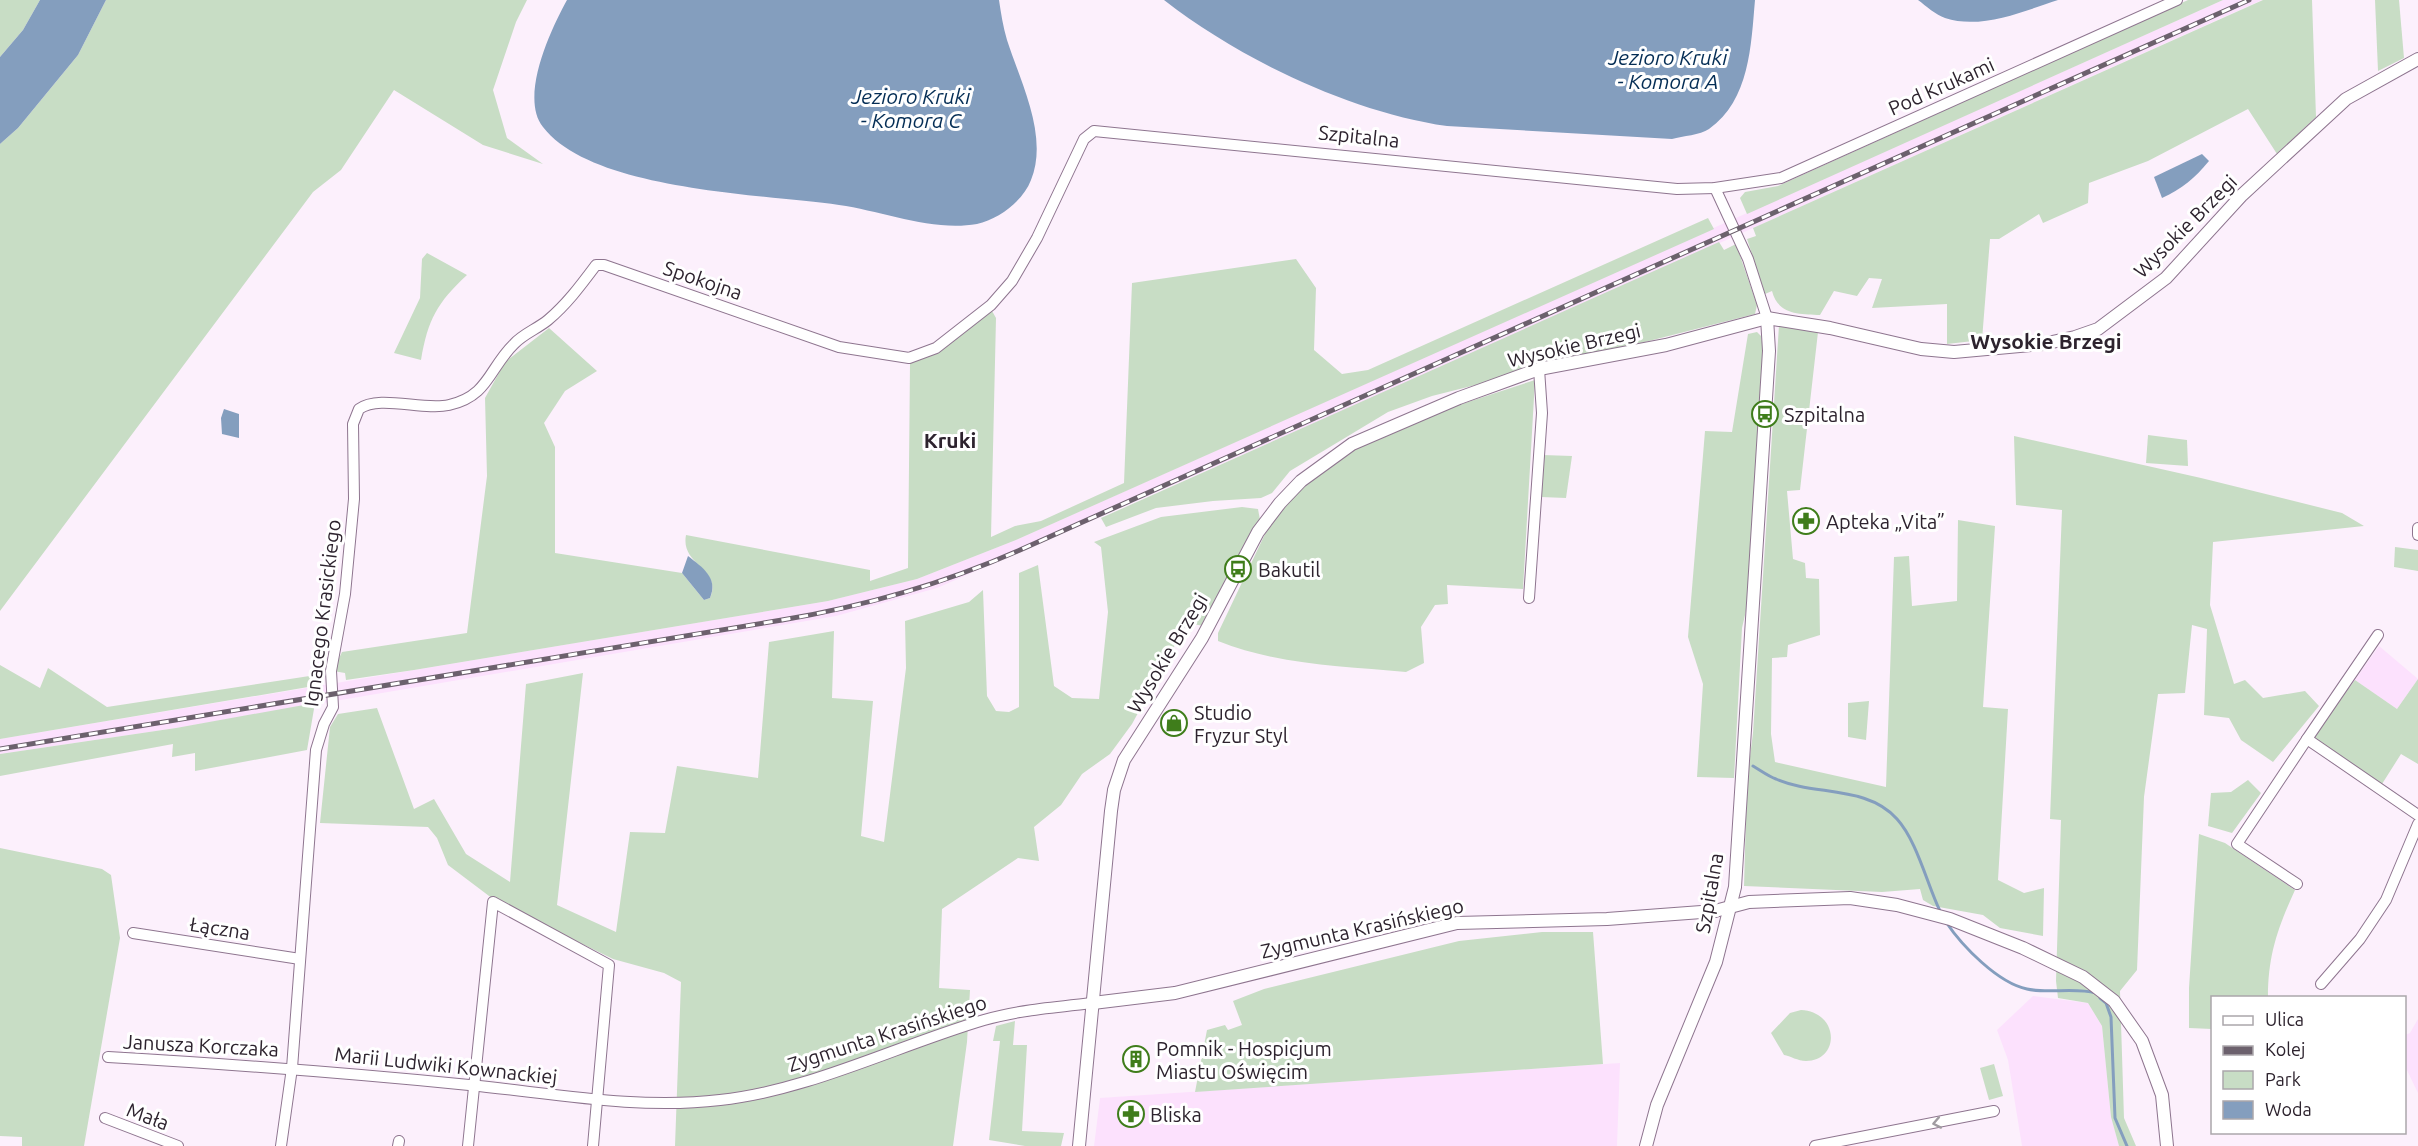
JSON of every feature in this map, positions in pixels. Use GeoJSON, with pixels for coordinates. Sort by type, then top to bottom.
{"type":"FeatureCollection","features":[{"type":"Feature","properties":{"kind":"street","name":"Pod Krukami"},"geometry":{"type":"LineString","coordinates":[[1715,188],[1781,178],[2177,0]]}},
{"type":"Feature","properties":{"kind":"street","name":"Wysokie Brzegi"},"geometry":{"type":"LineString","coordinates":[[1079,1146],[1111,811],[1118,774],[1202,638],[1249,548],[1272,512],[1314,469],[1352,444],[1459,398],[1539,369],[1666,345],[1767,318],[1830,328],[1921,349],[1954,352],[2043,344],[2075,338],[2098,329],[2166,278],[2242,195],[2346,99],[2418,59]]}},
{"type":"Feature","properties":{"kind":"street","name":"Szpitalna"},"geometry":{"type":"LineString","coordinates":[[839,347],[909,358],[936,348],[992,305],[1012,281],[1037,238],[1084,139],[1094,131],[1677,189],[1715,188],[1748,258],[1767,318],[1769,351],[1735,882],[1716,962],[1657,1105],[1646,1146]]}},
{"type":"Feature","properties":{"kind":"street","name":"Spokojna"},"geometry":{"type":"LineString","coordinates":[[569,300],[596,265],[604,265],[839,347]]}},
{"type":"Feature","properties":{"kind":"street","name":"Ignacego Krasickiego"},"geometry":{"type":"LineString","coordinates":[[281,1146],[292,1068],[316,750],[324,724],[333,707],[331,671],[345,594],[354,499],[353,424],[359,409],[372,402],[411,406],[448,405],[476,394],[491,379],[501,357],[516,342],[547,321],[569,300]]}},
{"type":"Feature","properties":{"kind":"street"},"geometry":{"type":"LineString","coordinates":[[1529,598],[1542,413],[1539,369]]}},
{"type":"Feature","properties":{"kind":"street"},"geometry":{"type":"LineString","coordinates":[[2418,528],[2418,535]]}},
{"type":"Feature","properties":{"kind":"street"},"geometry":{"type":"LineString","coordinates":[[2297,884],[2237,844],[2378,635]]}},
{"type":"Feature","properties":{"kind":"street"},"geometry":{"type":"LineString","coordinates":[[2307,739],[2418,814]]}},
{"type":"Feature","properties":{"kind":"street"},"geometry":{"type":"LineString","coordinates":[[2321,984],[2360,939],[2386,900],[2418,824]]}},
{"type":"Feature","properties":{"kind":"street","name":"Zygmunta Krasińskiego"},"geometry":{"type":"LineString","coordinates":[[597,1098],[666,1103],[746,1096],[796,1084],[987,1019],[1043,1008],[1174,993],[1457,923],[1607,918],[1715,911],[1749,902],[1850,898],[1897,905],[1971,927],[2083,976],[2114,1001],[2142,1041],[2162,1095],[2167,1146]]}},
{"type":"Feature","properties":{"kind":"street"},"geometry":{"type":"LineString","coordinates":[[468,1146],[493,903],[609,965],[593,1146]]}},
{"type":"Feature","properties":{"kind":"street","name":"Łączna"},"geometry":{"type":"LineString","coordinates":[[134,933],[300,959]]}},
{"type":"Feature","properties":{"kind":"street","name":"Janusza Korczaka"},"geometry":{"type":"LineString","coordinates":[[108,1058],[292,1068]]}},
{"type":"Feature","properties":{"kind":"street","name":"Marii Ludwiki Kownackiej"},"geometry":{"type":"LineString","coordinates":[[292,1068],[597,1098]]}},
{"type":"Feature","properties":{"kind":"street"},"geometry":{"type":"LineString","coordinates":[[1815,1146],[1994,1111]]}},
{"type":"Feature","properties":{"kind":"street","name":"Mała"},"geometry":{"type":"LineString","coordinates":[[105,1118],[178,1146]]}},
{"type":"Feature","properties":{"kind":"shaded area"},"geometry":{"type":"Polygon","coordinates":[[[2223,0],[2262,0],[1436,370],[937,588],[836,616],[176,728],[0,754],[0,739],[828,601],[917,579],[1016,540],[2223,0]]]}},
{"type":"Feature","properties":{"kind":"shaded area"},"geometry":{"type":"Polygon","coordinates":[[[2379,646],[2418,679],[2397,709],[2355,680],[2379,646]]]}},
{"type":"Feature","properties":{"kind":"shaded area"},"geometry":{"type":"Polygon","coordinates":[[[2033,996],[2088,1003],[2102,1026],[2111,1117],[2119,1146],[2022,1146],[2008,1060],[1997,1030],[2033,996]]]}},
{"type":"Feature","properties":{"kind":"shaded area"},"geometry":{"type":"Polygon","coordinates":[[[2418,1019],[2418,1093],[2406,1068],[2406,1035],[2410,1033],[2418,1019]]]}},
{"type":"Feature","properties":{"kind":"shaded area"},"geometry":{"type":"Polygon","coordinates":[[[1620,1063],[1617,1146],[1094,1146],[1100,1098],[1620,1063]]]}},
{"type":"Feature","properties":{"kind":"green space"},"geometry":{"type":"Polygon","coordinates":[[[0,0],[40,0],[23,30],[0,57],[0,0]]]}},
{"type":"Feature","properties":{"kind":"green space"},"geometry":{"type":"Polygon","coordinates":[[[106,0],[527,0],[516,22],[493,90],[507,138],[543,164],[483,145],[394,90],[341,170],[313,192],[0,611],[0,144],[18,128],[78,55],[106,0]]]}},
{"type":"Feature","properties":{"kind":"green space"},"geometry":{"type":"Polygon","coordinates":[[[2188,0],[2223,0],[1747,214],[1740,198],[1745,192],[1778,186],[2188,0]]]}},
{"type":"Feature","properties":{"kind":"green space"},"geometry":{"type":"Polygon","coordinates":[[[2263,0],[2312,0],[2316,117],[2277,154],[2248,109],[2148,161],[2089,183],[2088,203],[2043,223],[2039,214],[1999,239],[1990,239],[1982,340],[1947,344],[1947,304],[1872,308],[1882,279],[1869,278],[1857,296],[1834,291],[1820,315],[1791,312],[1779,305],[1772,291],[1765,294],[1747,239],[1756,236],[1753,228],[2263,0]]]}},
{"type":"Feature","properties":{"kind":"green space"},"geometry":{"type":"Polygon","coordinates":[[[2375,0],[2399,0],[2404,58],[2378,71],[2375,0]]]}},
{"type":"Feature","properties":{"kind":"green space"},"geometry":{"type":"Polygon","coordinates":[[[1708,218],[1714,229],[1016,540],[917,579],[828,601],[414,670],[346,680],[345,673],[333,671],[342,652],[467,633],[487,476],[485,398],[505,362],[549,328],[597,371],[565,391],[544,423],[555,447],[555,553],[682,573],[704,600],[710,598],[711,580],[689,554],[686,535],[870,570],[870,581],[908,568],[910,363],[937,353],[992,311],[996,318],[991,537],[1015,526],[1041,521],[1124,483],[1132,283],[1296,259],[1316,288],[1314,350],[1342,374],[1368,370],[1708,218]]]}},
{"type":"Feature","properties":{"kind":"green space"},"geometry":{"type":"Polygon","coordinates":[[[1719,242],[1724,250],[1736,244],[1757,305],[1755,314],[1432,396],[1388,412],[1290,471],[1272,493],[1261,498],[1156,508],[1106,527],[1101,518],[1719,242]]]}},
{"type":"Feature","properties":{"kind":"green space"},"geometry":{"type":"Polygon","coordinates":[[[427,253],[467,275],[448,294],[435,313],[427,333],[421,360],[394,353],[420,298],[422,259],[427,253]]]}},
{"type":"Feature","properties":{"kind":"green space"},"geometry":{"type":"Polygon","coordinates":[[[1779,325],[1818,332],[1800,490],[1787,491],[1793,559],[1805,563],[1806,578],[1819,579],[1820,635],[1788,645],[1787,657],[1772,658],[1771,734],[1775,762],[1886,787],[1894,557],[1909,556],[1912,606],[1957,601],[1958,520],[1995,526],[1983,707],[2008,709],[1998,880],[2024,893],[2044,888],[2043,936],[2000,928],[1983,915],[1933,906],[1923,900],[1920,889],[1882,892],[1744,886],[1747,780],[1753,733],[1779,325]]]}},
{"type":"Feature","properties":{"kind":"green space"},"geometry":{"type":"Polygon","coordinates":[[[1757,332],[1761,336],[1764,355],[1748,602],[1742,628],[1734,778],[1697,777],[1703,684],[1688,637],[1705,431],[1732,432],[1748,334],[1757,332]]]}},
{"type":"Feature","properties":{"kind":"green space"},"geometry":{"type":"Polygon","coordinates":[[[1535,380],[1523,589],[1447,585],[1448,604],[1435,605],[1421,627],[1424,663],[1406,672],[1287,660],[1218,641],[1218,633],[1284,494],[1358,438],[1535,380]]]}},
{"type":"Feature","properties":{"kind":"green space"},"geometry":{"type":"Polygon","coordinates":[[[2148,435],[2187,440],[2188,466],[2146,463],[2148,435]]]}},
{"type":"Feature","properties":{"kind":"green space"},"geometry":{"type":"Polygon","coordinates":[[[2014,436],[2201,478],[2342,513],[2364,526],[2213,542],[2210,605],[2234,684],[2245,680],[2263,698],[2305,691],[2319,706],[2273,762],[2241,740],[2229,718],[2204,715],[2207,629],[2192,625],[2185,693],[2158,694],[2144,797],[2137,970],[2120,991],[2124,1118],[2136,1146],[2119,1146],[2111,1117],[2102,1026],[2088,1003],[2058,998],[2056,981],[2061,820],[2050,819],[2062,510],[2016,505],[2014,436]]]}},
{"type":"Feature","properties":{"kind":"green space"},"geometry":{"type":"Polygon","coordinates":[[[1543,455],[1572,456],[1566,498],[1541,497],[1543,455]]]}},
{"type":"Feature","properties":{"kind":"green space"},"geometry":{"type":"Polygon","coordinates":[[[1242,507],[1258,509],[1260,520],[1204,626],[1187,623],[1132,724],[1110,754],[1082,774],[1061,805],[1034,827],[1039,861],[1018,858],[942,909],[939,988],[970,990],[967,1042],[953,1146],[675,1146],[681,982],[664,973],[613,959],[497,902],[448,865],[437,838],[428,827],[320,823],[330,727],[338,714],[377,708],[414,809],[434,799],[466,854],[510,882],[526,684],[583,673],[557,905],[616,932],[630,832],[665,833],[677,766],[758,778],[769,642],[834,631],[832,698],[873,701],[861,836],[884,842],[906,668],[905,621],[969,602],[983,590],[987,696],[996,711],[1009,712],[1019,707],[1019,573],[1038,565],[1054,686],[1072,698],[1099,699],[1108,612],[1101,547],[1094,542],[1161,517],[1242,507]]]}},
{"type":"Feature","properties":{"kind":"green space"},"geometry":{"type":"Polygon","coordinates":[[[2395,547],[2418,550],[2418,571],[2394,567],[2395,547]]]}},
{"type":"Feature","properties":{"kind":"green space"},"geometry":{"type":"Polygon","coordinates":[[[0,665],[40,688],[48,668],[107,707],[316,675],[314,686],[0,739],[0,665]]]}},
{"type":"Feature","properties":{"kind":"green space"},"geometry":{"type":"Polygon","coordinates":[[[2418,679],[2418,764],[2401,754],[2382,784],[2315,741],[2314,734],[2355,680],[2397,709],[2418,679]]]}},
{"type":"Feature","properties":{"kind":"green space"},"geometry":{"type":"Polygon","coordinates":[[[1869,701],[1866,740],[1848,737],[1848,703],[1869,701]]]}},
{"type":"Feature","properties":{"kind":"green space"},"geometry":{"type":"Polygon","coordinates":[[[315,703],[307,750],[195,771],[195,753],[172,757],[173,744],[0,776],[0,754],[176,728],[315,703]]]}},
{"type":"Feature","properties":{"kind":"green space"},"geometry":{"type":"Polygon","coordinates":[[[2248,780],[2261,793],[2232,833],[2208,826],[2211,793],[2231,792],[2248,780]]]}},
{"type":"Feature","properties":{"kind":"green space"},"geometry":{"type":"Polygon","coordinates":[[[2199,834],[2225,843],[2295,890],[2275,942],[2268,996],[2211,996],[2211,1029],[2189,1028],[2189,988],[2199,834]]]}},
{"type":"Feature","properties":{"kind":"green space"},"geometry":{"type":"Polygon","coordinates":[[[0,848],[102,869],[111,875],[120,938],[84,1146],[22,1146],[22,1137],[0,1136],[0,848]]]}},
{"type":"Feature","properties":{"kind":"green space"},"geometry":{"type":"Polygon","coordinates":[[[1542,932],[1593,932],[1603,1064],[1195,1092],[1207,1030],[1225,1025],[1228,1030],[1242,1025],[1233,1001],[1264,989],[1459,941],[1542,932]]]}},
{"type":"Feature","properties":{"kind":"green space"},"geometry":{"type":"Polygon","coordinates":[[[1801,1010],[1814,1013],[1829,1027],[1830,1045],[1817,1059],[1803,1061],[1784,1055],[1771,1033],[1790,1013],[1801,1010]]]}},
{"type":"Feature","properties":{"kind":"green space"},"geometry":{"type":"Polygon","coordinates":[[[1015,1021],[1013,1045],[1027,1045],[1022,1131],[1064,1133],[1061,1146],[1025,1146],[989,1140],[1000,1041],[993,1041],[996,1026],[1015,1021]]]}},
{"type":"Feature","properties":{"kind":"green space"},"geometry":{"type":"Polygon","coordinates":[[[1994,1064],[2003,1096],[1989,1100],[1980,1068],[1994,1064]]]}},
{"type":"Feature","properties":{"kind":"water"},"geometry":{"type":"Polygon","coordinates":[[[40,0],[106,0],[78,55],[18,128],[0,144],[0,57],[23,30],[40,0]]]}},
{"type":"Feature","properties":{"kind":"water","name":"Jezioro Kruki - Komora C"},"geometry":{"type":"Polygon","coordinates":[[[567,0],[999,0],[1006,35],[1035,127],[1036,163],[1031,180],[1016,202],[1002,213],[985,222],[960,226],[925,223],[839,205],[681,186],[638,177],[599,165],[567,148],[543,127],[536,114],[534,99],[540,63],[553,28],[567,0]]]}},
{"type":"Feature","properties":{"kind":"water","name":"Jezioro Kruki - Komora A"},"geometry":{"type":"Polygon","coordinates":[[[1164,0],[1755,0],[1746,70],[1733,103],[1723,117],[1709,129],[1672,139],[1447,126],[1373,109],[1336,96],[1262,63],[1194,22],[1164,0]]]}},
{"type":"Feature","properties":{"kind":"water"},"geometry":{"type":"Polygon","coordinates":[[[1918,0],[2058,0],[2002,18],[1973,22],[1945,18],[1918,0]]]}},
{"type":"Feature","properties":{"kind":"water"},"geometry":{"type":"Polygon","coordinates":[[[2202,154],[2209,161],[2204,167],[2182,187],[2162,198],[2154,177],[2202,154]]]}},
{"type":"Feature","properties":{"kind":"water"},"geometry":{"type":"Polygon","coordinates":[[[224,409],[239,414],[239,438],[222,434],[221,418],[224,409]]]}},
{"type":"Feature","properties":{"kind":"water"},"geometry":{"type":"Polygon","coordinates":[[[688,556],[711,579],[710,598],[704,600],[682,573],[688,556]]]}},
{"type":"Feature","properties":{"kind":"waterway"},"geometry":{"type":"LineString","coordinates":[[1753,766],[1773,778],[1791,784],[1856,796],[1885,808],[1897,819],[1910,839],[1940,911]]}},
{"type":"Feature","properties":{"kind":"waterway"},"geometry":{"type":"LineString","coordinates":[[1946,922],[1961,942],[1982,962],[2016,985],[2044,991],[2096,993]]}},
{"type":"Feature","properties":{"kind":"waterway"},"geometry":{"type":"LineString","coordinates":[[2100,998],[2106,1003],[2111,1017],[2115,1118],[2127,1146]]}},
{"type":"Feature","properties":{"kind":"railway"},"geometry":{"type":"LineString","coordinates":[[0,749],[782,620],[874,601],[933,583],[1020,550],[2249,0]]}},
{"type":"Feature","properties":{"kind":"place","name":"Szpitalna"},"geometry":{"type":"Point","coordinates":[1765,414]}},
{"type":"Feature","properties":{"kind":"place","name":"Apteka „Vita”"},"geometry":{"type":"Point","coordinates":[1806,521]}},
{"type":"Feature","properties":{"kind":"place","name":"Bakutil"},"geometry":{"type":"Point","coordinates":[1238,569]}},
{"type":"Feature","properties":{"kind":"place","name":"Studio Fryzur Styl"},"geometry":{"type":"Point","coordinates":[1174,723]}},
{"type":"Feature","properties":{"kind":"place","name":"Pomnik - Hospicjum Miastu Oświęcim"},"geometry":{"type":"Point","coordinates":[1136,1059]}},
{"type":"Feature","properties":{"kind":"place","name":"Bliska"},"geometry":{"type":"Point","coordinates":[1131,1114]}},
{"type":"Feature","properties":{"kind":"district","name":"Wysokie Brzegi"},"geometry":{"type":"Point","coordinates":[2046,341]}},
{"type":"Feature","properties":{"kind":"district","name":"Kruki"},"geometry":{"type":"Point","coordinates":[950,440]}}]}
